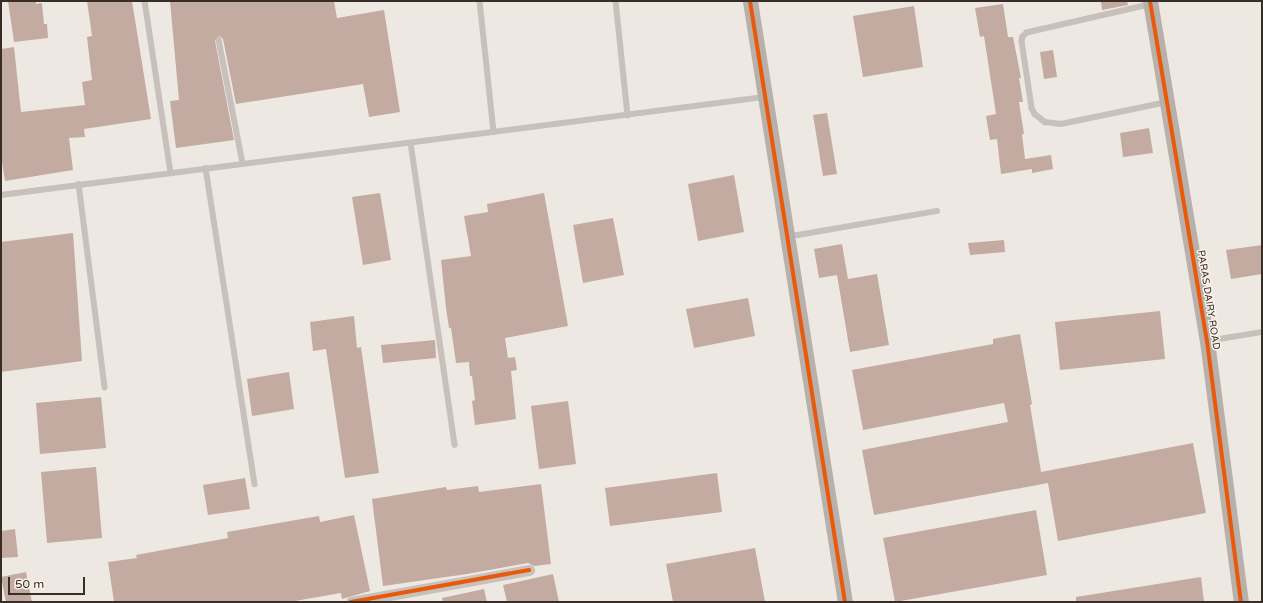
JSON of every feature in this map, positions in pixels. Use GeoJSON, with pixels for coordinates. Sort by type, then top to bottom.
{"type":"FeatureCollection","features":[{"type":"Feature","properties":{"kind":"street"},"geometry":{"type":"LineString","coordinates":[[750,1],[845,602]]}},
{"type":"Feature","properties":{"kind":"street","name":"PARAS DAIRY ROAD"},"geometry":{"type":"LineString","coordinates":[[1150,3],[1207,341],[1241,602]]}},
{"type":"Feature","properties":{"kind":"street"},"geometry":{"type":"LineString","coordinates":[[351,602],[529,570]]}},
{"type":"Feature","properties":{"kind":"lane"},"geometry":{"type":"LineString","coordinates":[[145,1],[171,172]]}},
{"type":"Feature","properties":{"kind":"lane"},"geometry":{"type":"LineString","coordinates":[[480,1],[494,132]]}},
{"type":"Feature","properties":{"kind":"lane"},"geometry":{"type":"LineString","coordinates":[[616,1],[628,115]]}},
{"type":"Feature","properties":{"kind":"lane"},"geometry":{"type":"LineString","coordinates":[[1150,3],[1026,33],[1022,41],[1032,108],[1035,114],[1045,122],[1061,124],[1167,102]]}},
{"type":"Feature","properties":{"kind":"lane"},"geometry":{"type":"LineString","coordinates":[[219,40],[243,163]]}},
{"type":"Feature","properties":{"kind":"lane"},"geometry":{"type":"LineString","coordinates":[[1,195],[765,97]]}},
{"type":"Feature","properties":{"kind":"lane"},"geometry":{"type":"LineString","coordinates":[[411,143],[455,445]]}},
{"type":"Feature","properties":{"kind":"lane"},"geometry":{"type":"LineString","coordinates":[[206,168],[255,484]]}},
{"type":"Feature","properties":{"kind":"lane"},"geometry":{"type":"LineString","coordinates":[[78,184],[105,387]]}},
{"type":"Feature","properties":{"kind":"lane"},"geometry":{"type":"LineString","coordinates":[[786,234],[798,235],[937,211]]}},
{"type":"Feature","properties":{"kind":"lane"},"geometry":{"type":"LineString","coordinates":[[1207,341],[1262,332]]}},
{"type":"Feature","properties":{"kind":"building"},"geometry":{"type":"Polygon","coordinates":[[[8,1],[36,1],[36,4],[42,3],[44,24],[47,24],[48,38],[14,42],[8,1]]]}},
{"type":"Feature","properties":{"kind":"building"},"geometry":{"type":"Polygon","coordinates":[[[87,1],[132,1],[151,119],[84,129],[85,137],[69,138],[73,170],[5,181],[1,156],[1,49],[14,47],[21,112],[85,105],[82,82],[92,80],[87,37],[92,36],[87,1]]]}},
{"type":"Feature","properties":{"kind":"building"},"geometry":{"type":"Polygon","coordinates":[[[170,1],[334,1],[337,18],[384,10],[400,112],[369,117],[363,84],[236,104],[223,39],[219,36],[215,41],[234,140],[176,148],[170,101],[179,100],[170,1]]]}},
{"type":"Feature","properties":{"kind":"building"},"geometry":{"type":"Polygon","coordinates":[[[1101,1],[1127,1],[1128,5],[1102,10],[1101,1]]]}},
{"type":"Feature","properties":{"kind":"building"},"geometry":{"type":"Polygon","coordinates":[[[1003,4],[1008,37],[1013,37],[1021,78],[1019,78],[1023,102],[1019,102],[1024,134],[1022,134],[1025,159],[1051,155],[1053,169],[1032,173],[1032,169],[1001,174],[997,139],[990,140],[986,116],[996,114],[984,36],[980,37],[975,8],[1003,4]]]}},
{"type":"Feature","properties":{"kind":"building"},"geometry":{"type":"Polygon","coordinates":[[[914,6],[923,67],[863,77],[853,16],[914,6]]]}},
{"type":"Feature","properties":{"kind":"building"},"geometry":{"type":"Polygon","coordinates":[[[1053,50],[1057,77],[1044,79],[1040,52],[1053,50]]]}},
{"type":"Feature","properties":{"kind":"building"},"geometry":{"type":"Polygon","coordinates":[[[827,113],[837,174],[823,176],[813,115],[827,113]]]}},
{"type":"Feature","properties":{"kind":"building"},"geometry":{"type":"Polygon","coordinates":[[[1149,128],[1153,153],[1123,157],[1120,133],[1149,128]]]}},
{"type":"Feature","properties":{"kind":"building"},"geometry":{"type":"Polygon","coordinates":[[[734,175],[744,232],[698,241],[688,184],[734,175]]]}},
{"type":"Feature","properties":{"kind":"building"},"geometry":{"type":"Polygon","coordinates":[[[380,193],[391,260],[363,265],[352,197],[380,193]]]}},
{"type":"Feature","properties":{"kind":"building"},"geometry":{"type":"Polygon","coordinates":[[[544,193],[568,326],[505,338],[508,358],[515,357],[517,370],[511,371],[516,419],[475,425],[472,401],[475,400],[472,376],[470,376],[469,362],[456,363],[451,328],[449,328],[446,308],[441,260],[471,256],[464,216],[488,212],[487,204],[544,193]]]}},
{"type":"Feature","properties":{"kind":"building"},"geometry":{"type":"Polygon","coordinates":[[[613,218],[624,275],[583,283],[573,225],[613,218]]]}},
{"type":"Feature","properties":{"kind":"building"},"geometry":{"type":"Polygon","coordinates":[[[73,233],[82,361],[1,372],[1,242],[73,233]]]}},
{"type":"Feature","properties":{"kind":"building"},"geometry":{"type":"Polygon","coordinates":[[[1004,240],[1005,252],[970,255],[968,243],[1004,240]]]}},
{"type":"Feature","properties":{"kind":"building"},"geometry":{"type":"Polygon","coordinates":[[[842,244],[848,279],[877,274],[889,345],[850,352],[837,275],[819,278],[814,249],[842,244]]]}},
{"type":"Feature","properties":{"kind":"building"},"geometry":{"type":"Polygon","coordinates":[[[1262,245],[1262,274],[1231,279],[1226,250],[1262,245]]]}},
{"type":"Feature","properties":{"kind":"building"},"geometry":{"type":"Polygon","coordinates":[[[748,298],[755,336],[694,348],[686,309],[748,298]]]}},
{"type":"Feature","properties":{"kind":"building"},"geometry":{"type":"Polygon","coordinates":[[[1160,311],[1165,359],[1060,370],[1055,322],[1160,311]]]}},
{"type":"Feature","properties":{"kind":"building"},"geometry":{"type":"Polygon","coordinates":[[[354,316],[357,348],[361,347],[379,473],[345,478],[326,349],[313,351],[310,322],[354,316]]]}},
{"type":"Feature","properties":{"kind":"building"},"geometry":{"type":"Polygon","coordinates":[[[1020,334],[1032,404],[1030,405],[1041,472],[1193,443],[1206,513],[1058,541],[1048,483],[874,515],[862,450],[1008,422],[1004,403],[863,430],[852,370],[993,344],[993,339],[1020,334]]]}},
{"type":"Feature","properties":{"kind":"building"},"geometry":{"type":"Polygon","coordinates":[[[435,340],[436,358],[383,363],[381,345],[435,340]]]}},
{"type":"Feature","properties":{"kind":"building"},"geometry":{"type":"Polygon","coordinates":[[[289,372],[294,409],[252,416],[247,379],[289,372]]]}},
{"type":"Feature","properties":{"kind":"building"},"geometry":{"type":"Polygon","coordinates":[[[101,397],[106,448],[40,454],[36,403],[101,397]]]}},
{"type":"Feature","properties":{"kind":"building"},"geometry":{"type":"Polygon","coordinates":[[[568,401],[576,464],[539,469],[531,406],[568,401]]]}},
{"type":"Feature","properties":{"kind":"building"},"geometry":{"type":"Polygon","coordinates":[[[96,467],[102,538],[47,543],[41,472],[96,467]]]}},
{"type":"Feature","properties":{"kind":"building"},"geometry":{"type":"Polygon","coordinates":[[[717,473],[722,512],[610,526],[605,488],[717,473]]]}},
{"type":"Feature","properties":{"kind":"building"},"geometry":{"type":"Polygon","coordinates":[[[245,478],[250,509],[208,515],[203,485],[245,478]]]}},
{"type":"Feature","properties":{"kind":"building"},"geometry":{"type":"Polygon","coordinates":[[[541,484],[551,564],[534,566],[528,563],[467,574],[383,586],[372,499],[446,487],[447,490],[478,486],[479,492],[541,484]]]}},
{"type":"Feature","properties":{"kind":"building"},"geometry":{"type":"Polygon","coordinates":[[[1036,510],[1047,575],[895,602],[883,538],[1036,510]]]}},
{"type":"Feature","properties":{"kind":"building"},"geometry":{"type":"Polygon","coordinates":[[[354,515],[370,591],[342,599],[341,593],[289,602],[114,602],[108,562],[137,558],[136,555],[228,538],[227,532],[319,516],[320,522],[354,515]]]}},
{"type":"Feature","properties":{"kind":"building"},"geometry":{"type":"Polygon","coordinates":[[[15,529],[18,557],[1,558],[1,531],[15,529]]]}},
{"type":"Feature","properties":{"kind":"building"},"geometry":{"type":"Polygon","coordinates":[[[755,548],[765,602],[673,602],[666,564],[755,548]]]}},
{"type":"Feature","properties":{"kind":"building"},"geometry":{"type":"Polygon","coordinates":[[[26,572],[32,602],[6,602],[1,577],[26,572]]]}},
{"type":"Feature","properties":{"kind":"building"},"geometry":{"type":"Polygon","coordinates":[[[553,574],[559,602],[507,602],[503,585],[553,574]]]}},
{"type":"Feature","properties":{"kind":"building"},"geometry":{"type":"Polygon","coordinates":[[[1201,577],[1204,602],[1076,602],[1076,597],[1201,577]]]}},
{"type":"Feature","properties":{"kind":"building"},"geometry":{"type":"Polygon","coordinates":[[[484,589],[487,602],[443,602],[442,598],[484,589]]]}},
{"type":"Feature","properties":{"kind":"cycle path"},"geometry":{"type":"LineString","coordinates":[[750,1],[845,602]]}},
{"type":"Feature","properties":{"kind":"cycle path"},"geometry":{"type":"LineString","coordinates":[[1150,1],[1207,341],[1241,602]]}},
{"type":"Feature","properties":{"kind":"cycle path"},"geometry":{"type":"LineString","coordinates":[[351,602],[529,570]]}}]}
